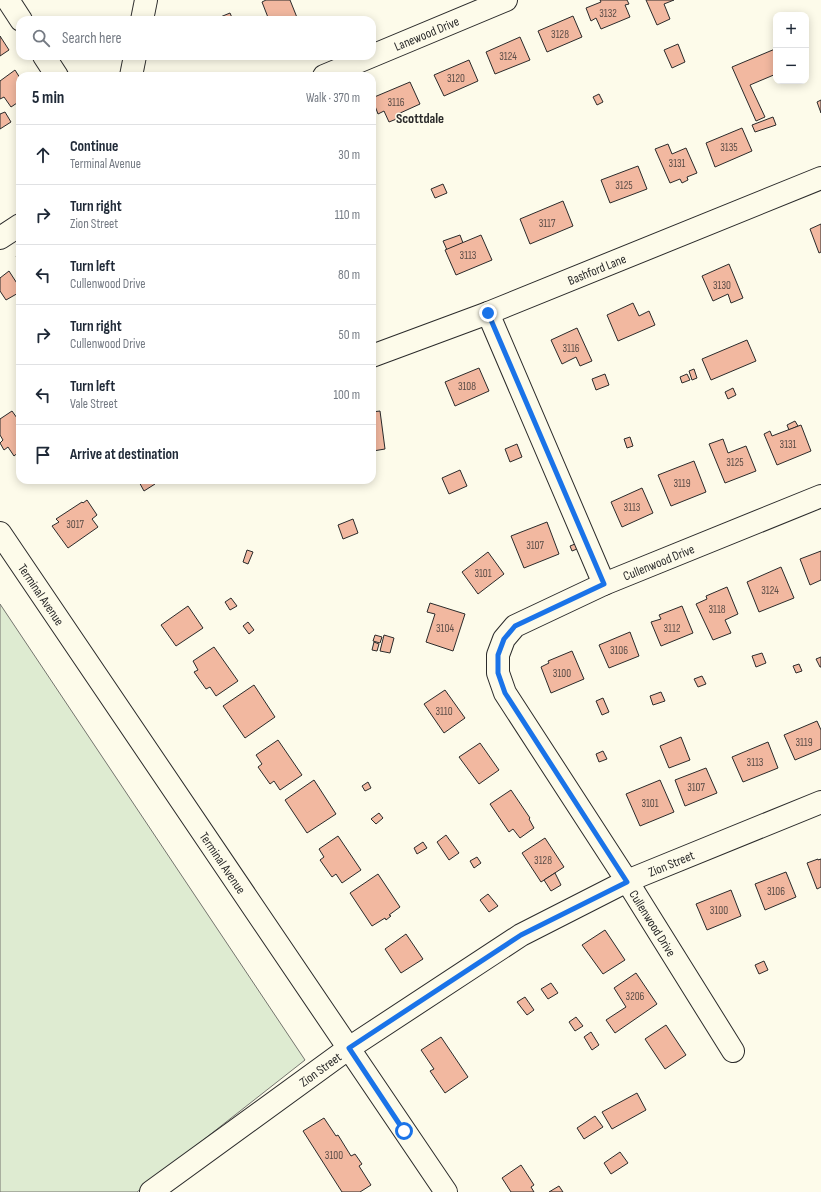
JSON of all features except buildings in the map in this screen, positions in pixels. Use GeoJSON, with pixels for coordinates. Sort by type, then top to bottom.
{"type":"FeatureCollection","features":[{"type":"Feature","properties":{"kind":"street"},"geometry":{"type":"LineString","coordinates":[[8,0],[18,16]]}},
{"type":"Feature","properties":{"kind":"street"},"geometry":{"type":"LineString","coordinates":[[143,16],[146,0]]}},
{"type":"Feature","properties":{"kind":"street","name":"Lanewood Drive"},"geometry":{"type":"LineString","coordinates":[[376,54],[506,0]]}},
{"type":"Feature","properties":{"kind":"street"},"geometry":{"type":"LineString","coordinates":[[47,60],[54,72]]}},
{"type":"Feature","properties":{"kind":"street"},"geometry":{"type":"LineString","coordinates":[[132,72],[134,60]]}},
{"type":"Feature","properties":{"kind":"street","name":"Lanewood Drive"},"geometry":{"type":"LineString","coordinates":[[334,72],[362,60]]}},
{"type":"Feature","properties":{"kind":"street","name":"Bashford Lane"},"geometry":{"type":"LineString","coordinates":[[376,355],[488,313],[821,178]]}},
{"type":"Feature","properties":{"kind":"street"},"geometry":{"type":"LineString","coordinates":[[0,238],[16,228]]}},
{"type":"Feature","properties":{"kind":"street"},"geometry":{"type":"LineString","coordinates":[[488,313],[604,584]]}},
{"type":"Feature","properties":{"kind":"street","name":"Cullenwood Drive"},"geometry":{"type":"LineString","coordinates":[[733,1051],[627,882],[505,693],[498,673],[498,655],[504,639],[515,626],[604,584],[821,496]]}},
{"type":"Feature","properties":{"kind":"street","name":"Terminal Avenue"},"geometry":{"type":"LineString","coordinates":[[0,533],[446,1192]]}},
{"type":"Feature","properties":{"kind":"street","name":"Zion Street"},"geometry":{"type":"LineString","coordinates":[[151,1192],[349,1048],[521,935],[627,882],[821,802]]}},
{"type":"Feature","properties":{"kind":"green space"},"geometry":{"type":"Polygon","coordinates":[[[0,604],[305,1060],[137,1192],[0,1192],[0,604]]]}},
{"type":"Feature","properties":{"kind":"district","name":"Scottdale"},"geometry":{"type":"Point","coordinates":[420,118]}},
{"type":"Feature","properties":{"kind":"route"},"geometry":{"type":"LineString","coordinates":[[404,1131],[349,1048],[521,935],[627,882],[505,693],[498,673],[498,655],[504,639],[515,626],[604,584],[488,313]]}}]}
